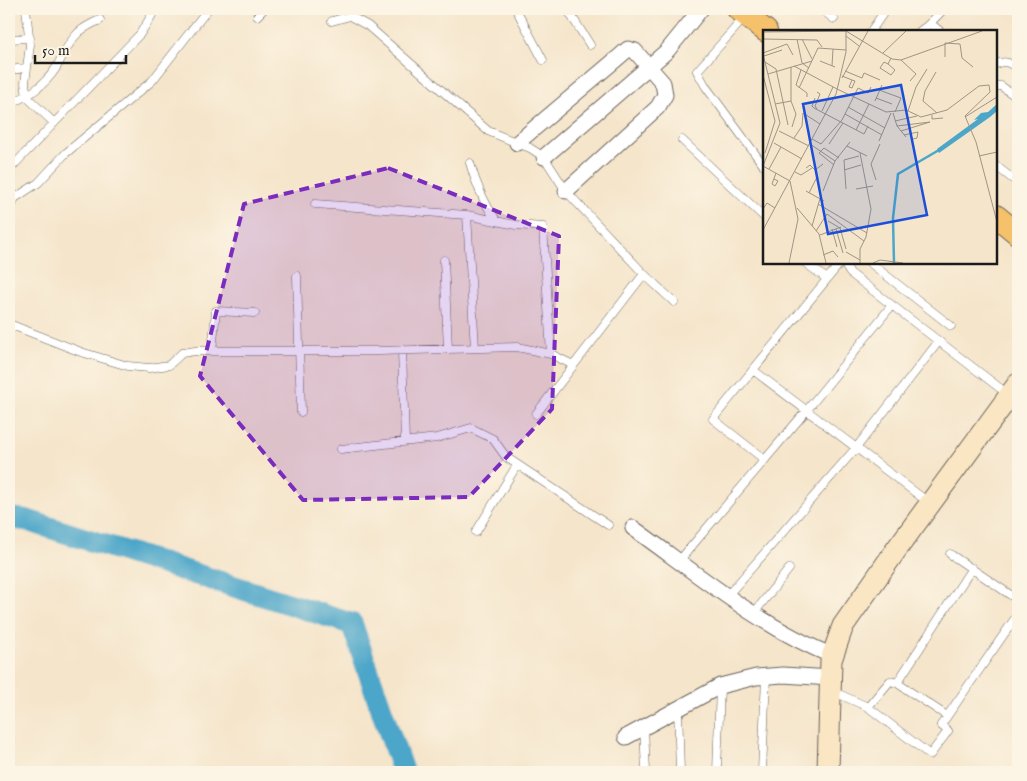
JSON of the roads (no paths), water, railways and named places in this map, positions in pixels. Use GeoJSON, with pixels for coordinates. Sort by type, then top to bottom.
{"type":"FeatureCollection","features":[{"type":"Feature","properties":{"kind":"main road"},"geometry":{"type":"LineString","coordinates":[[742,12],[765,30]]}},
{"type":"Feature","properties":{"kind":"main road"},"geometry":{"type":"LineString","coordinates":[[997,217],[1018,234]]}},
{"type":"Feature","properties":{"kind":"main road"},"geometry":{"type":"LineString","coordinates":[[828,772],[833,656],[843,626],[930,503],[1015,393]]}},
{"type":"Feature","properties":{"kind":"street"},"geometry":{"type":"LineString","coordinates":[[544,157],[667,51],[701,9]]}},
{"type":"Feature","properties":{"kind":"street"},"geometry":{"type":"LineString","coordinates":[[517,143],[628,49],[635,50],[664,83],[665,95],[658,107],[566,191]]}},
{"type":"Feature","properties":{"kind":"street"},"geometry":{"type":"LineString","coordinates":[[633,528],[754,613],[807,646],[833,656]]}},
{"type":"Feature","properties":{"kind":"street"},"geometry":{"type":"LineString","coordinates":[[626,737],[720,686],[766,676],[783,675],[831,684]]}},
{"type":"Feature","properties":{"kind":"lane"},"geometry":{"type":"LineString","coordinates":[[26,9],[30,38],[25,83],[27,97],[54,124]]}},
{"type":"Feature","properties":{"kind":"lane"},"geometry":{"type":"LineString","coordinates":[[9,170],[140,34],[152,15],[153,9]]}},
{"type":"Feature","properties":{"kind":"lane"},"geometry":{"type":"LineString","coordinates":[[9,211],[15,198],[38,183],[66,153],[152,81],[208,9]]}},
{"type":"Feature","properties":{"kind":"lane"},"geometry":{"type":"LineString","coordinates":[[257,16],[264,9]]}},
{"type":"Feature","properties":{"kind":"lane"},"geometry":{"type":"LineString","coordinates":[[516,9],[543,60]]}},
{"type":"Feature","properties":{"kind":"lane"},"geometry":{"type":"LineString","coordinates":[[567,9],[590,45]]}},
{"type":"Feature","properties":{"kind":"lane"},"geometry":{"type":"LineString","coordinates":[[821,9],[834,19]]}},
{"type":"Feature","properties":{"kind":"lane"},"geometry":{"type":"LineString","coordinates":[[872,30],[886,9]]}},
{"type":"Feature","properties":{"kind":"lane"},"geometry":{"type":"LineString","coordinates":[[921,30],[944,9]]}},
{"type":"Feature","properties":{"kind":"lane"},"geometry":{"type":"LineString","coordinates":[[742,12],[697,71],[706,87],[763,165]]}},
{"type":"Feature","properties":{"kind":"lane"},"geometry":{"type":"LineString","coordinates":[[332,21],[350,16],[368,26],[488,131],[530,148],[544,157],[566,191],[644,274],[674,302]]}},
{"type":"Feature","properties":{"kind":"lane"},"geometry":{"type":"LineString","coordinates":[[9,103],[27,97],[54,70],[69,44],[80,31],[100,20]]}},
{"type":"Feature","properties":{"kind":"lane"},"geometry":{"type":"LineString","coordinates":[[930,23],[939,30]]}},
{"type":"Feature","properties":{"kind":"lane"},"geometry":{"type":"LineString","coordinates":[[9,39],[30,38]]}},
{"type":"Feature","properties":{"kind":"lane"},"geometry":{"type":"LineString","coordinates":[[997,64],[1003,61],[1018,69]]}},
{"type":"Feature","properties":{"kind":"lane"},"geometry":{"type":"LineString","coordinates":[[9,70],[26,68]]}},
{"type":"Feature","properties":{"kind":"lane"},"geometry":{"type":"LineString","coordinates":[[997,86],[1001,86],[1018,98]]}},
{"type":"Feature","properties":{"kind":"lane"},"geometry":{"type":"LineString","coordinates":[[682,140],[763,216]]}},
{"type":"Feature","properties":{"kind":"lane"},"geometry":{"type":"LineString","coordinates":[[470,163],[477,187],[486,207],[496,220]]}},
{"type":"Feature","properties":{"kind":"lane"},"geometry":{"type":"LineString","coordinates":[[997,167],[1018,183]]}},
{"type":"Feature","properties":{"kind":"lane"},"geometry":{"type":"LineString","coordinates":[[315,204],[467,215],[516,225],[543,227],[551,354]]}},
{"type":"Feature","properties":{"kind":"lane"},"geometry":{"type":"LineString","coordinates":[[467,215],[475,348]]}},
{"type":"Feature","properties":{"kind":"lane"},"geometry":{"type":"LineString","coordinates":[[444,260],[448,349]]}},
{"type":"Feature","properties":{"kind":"lane"},"geometry":{"type":"LineString","coordinates":[[807,264],[827,280]]}},
{"type":"Feature","properties":{"kind":"lane"},"geometry":{"type":"LineString","coordinates":[[765,460],[713,419],[840,264]]}},
{"type":"Feature","properties":{"kind":"lane"},"geometry":{"type":"LineString","coordinates":[[843,264],[850,273],[892,305],[1015,393]]}},
{"type":"Feature","properties":{"kind":"lane"},"geometry":{"type":"LineString","coordinates":[[872,264],[952,326]]}},
{"type":"Feature","properties":{"kind":"lane"},"geometry":{"type":"LineString","coordinates":[[536,414],[644,274]]}},
{"type":"Feature","properties":{"kind":"lane"},"geometry":{"type":"LineString","coordinates":[[297,276],[301,412]]}},
{"type":"Feature","properties":{"kind":"lane"},"geometry":{"type":"LineString","coordinates":[[679,561],[807,410],[892,305]]}},
{"type":"Feature","properties":{"kind":"lane"},"geometry":{"type":"LineString","coordinates":[[212,351],[216,311],[255,313]]}},
{"type":"Feature","properties":{"kind":"lane"},"geometry":{"type":"LineString","coordinates":[[9,324],[81,352],[128,366],[149,368],[169,365],[182,353],[195,351],[402,350],[517,347],[551,354],[573,365]]}},
{"type":"Feature","properties":{"kind":"lane"},"geometry":{"type":"LineString","coordinates":[[728,595],[856,448],[940,341]]}},
{"type":"Feature","properties":{"kind":"lane"},"geometry":{"type":"LineString","coordinates":[[402,350],[405,441]]}},
{"type":"Feature","properties":{"kind":"lane"},"geometry":{"type":"LineString","coordinates":[[753,370],[930,503]]}},
{"type":"Feature","properties":{"kind":"lane"},"geometry":{"type":"LineString","coordinates":[[341,449],[437,438],[471,428],[493,440],[506,457],[517,465],[608,525]]}},
{"type":"Feature","properties":{"kind":"lane"},"geometry":{"type":"LineString","coordinates":[[476,532],[517,465]]}},
{"type":"Feature","properties":{"kind":"lane"},"geometry":{"type":"LineString","coordinates":[[950,554],[1018,600]]}},
{"type":"Feature","properties":{"kind":"lane"},"geometry":{"type":"LineString","coordinates":[[896,683],[972,568]]}},
{"type":"Feature","properties":{"kind":"lane"},"geometry":{"type":"LineString","coordinates":[[754,613],[789,569]]}},
{"type":"Feature","properties":{"kind":"lane"},"geometry":{"type":"LineString","coordinates":[[831,684],[868,707],[930,755],[948,731],[941,725],[1018,614]]}},
{"type":"Feature","properties":{"kind":"lane"},"geometry":{"type":"LineString","coordinates":[[762,772],[766,676]]}},
{"type":"Feature","properties":{"kind":"lane"},"geometry":{"type":"LineString","coordinates":[[868,707],[890,681],[947,716]]}},
{"type":"Feature","properties":{"kind":"lane"},"geometry":{"type":"LineString","coordinates":[[717,772],[720,686]]}},
{"type":"Feature","properties":{"kind":"lane"},"geometry":{"type":"LineString","coordinates":[[678,708],[680,772]]}},
{"type":"Feature","properties":{"kind":"lane"},"geometry":{"type":"LineString","coordinates":[[644,727],[646,772]]}},
{"type":"Feature","properties":{"kind":"waterway"},"geometry":{"type":"LineString","coordinates":[[9,518],[26,520],[352,624],[403,772]]}}]}
